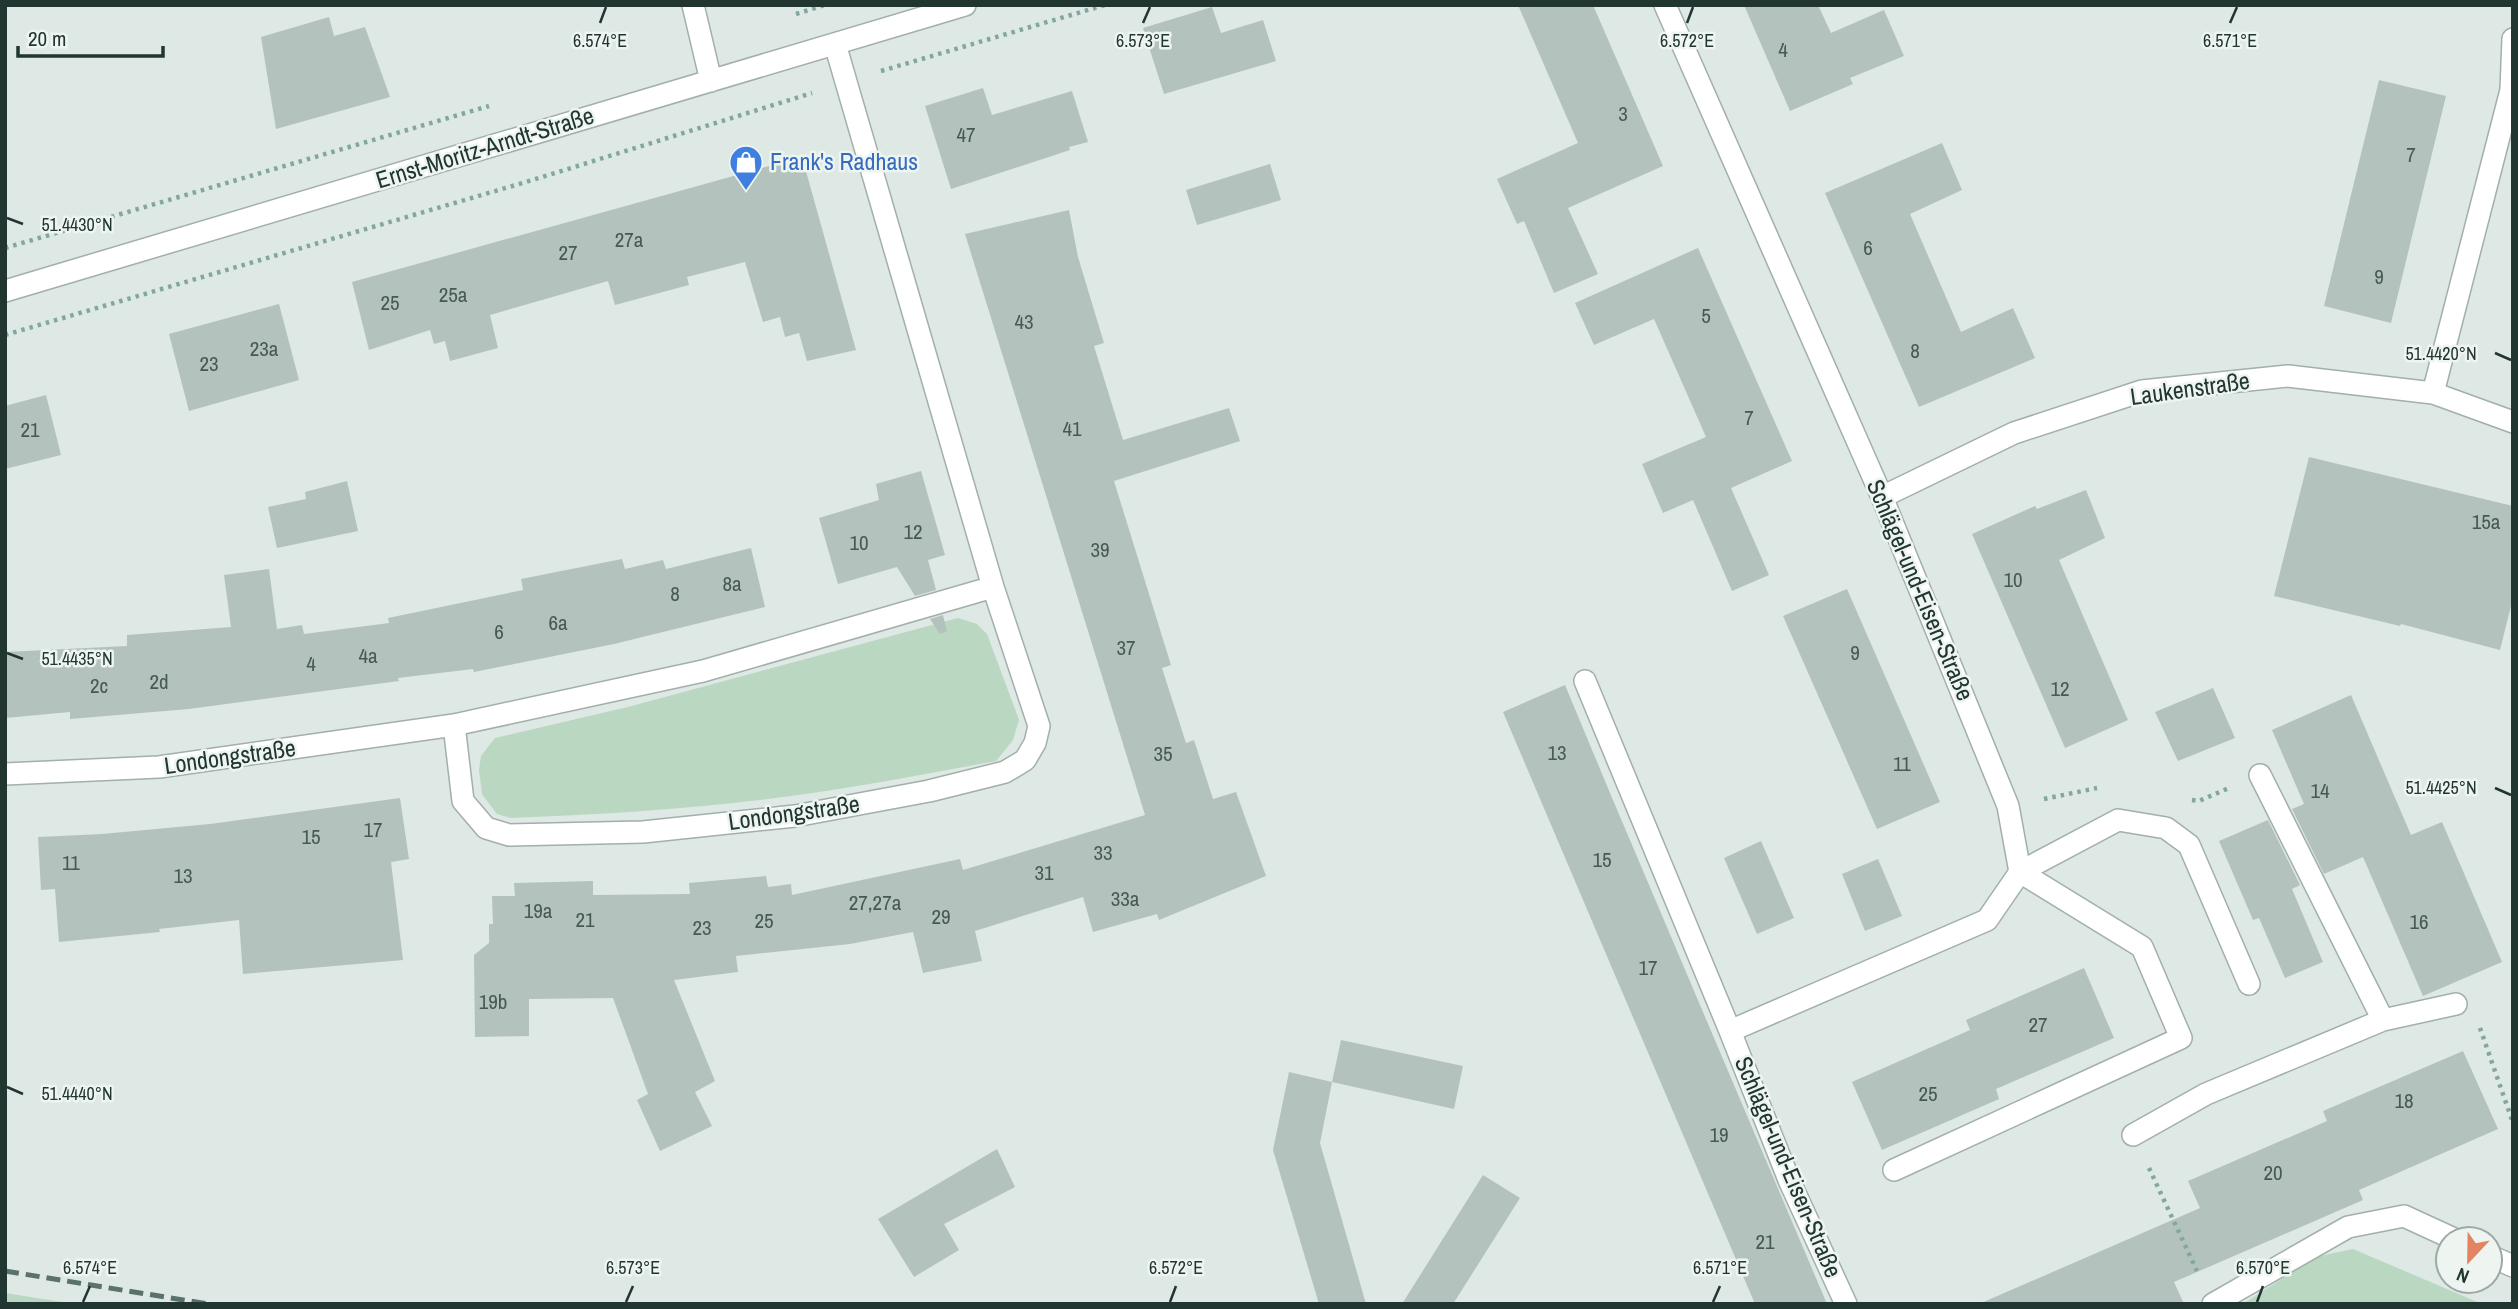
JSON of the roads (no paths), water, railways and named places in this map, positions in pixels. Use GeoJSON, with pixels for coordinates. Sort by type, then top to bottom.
{"type":"FeatureCollection","features":[{"type":"Feature","properties":{"kind":"street"},"geometry":{"type":"LineString","coordinates":[[693,5],[711,81]]}},
{"type":"Feature","properties":{"kind":"street","name":"Ernst-Moritz-Arndt-Straße"},"geometry":{"type":"LineString","coordinates":[[5,291],[965,5]]}},
{"type":"Feature","properties":{"kind":"street","name":"Schlägel-und-Eisen-Straße"},"geometry":{"type":"LineString","coordinates":[[1665,5],[1882,497],[2008,806],[2020,872],[1987,920],[1730,1031]]}},
{"type":"Feature","properties":{"kind":"street"},"geometry":{"type":"LineString","coordinates":[[2433,393],[2511,90],[2513,39]]}},
{"type":"Feature","properties":{"kind":"street","name":"Londongstraße"},"geometry":{"type":"LineString","coordinates":[[454,726],[463,801],[486,828],[509,835],[643,832],[794,816],[929,790],[1005,772],[1025,760],[1035,743],[1039,726],[993,587],[835,44]]}},
{"type":"Feature","properties":{"kind":"street","name":"Laukenstraße"},"geometry":{"type":"LineString","coordinates":[[1882,497],[2014,433],[2142,391],[2288,376],[2433,393],[2513,422]]}},
{"type":"Feature","properties":{"kind":"street","name":"Londongstraße"},"geometry":{"type":"LineString","coordinates":[[5,774],[159,767],[454,726],[703,671],[993,587]]}},
{"type":"Feature","properties":{"kind":"street","name":"Schlägel-und-Eisen-Straße"},"geometry":{"type":"LineString","coordinates":[[1585,681],[1789,1180],[1846,1304]]}},
{"type":"Feature","properties":{"kind":"street"},"geometry":{"type":"LineString","coordinates":[[2260,775],[2383,1020]]}},
{"type":"Feature","properties":{"kind":"street"},"geometry":{"type":"LineString","coordinates":[[2020,872],[2118,820],[2166,828],[2189,845],[2249,984]]}},
{"type":"Feature","properties":{"kind":"street"},"geometry":{"type":"LineString","coordinates":[[1894,1170],[2181,1038],[2142,947],[2020,872]]}},
{"type":"Feature","properties":{"kind":"street"},"geometry":{"type":"LineString","coordinates":[[2133,1135],[2206,1094],[2383,1020],[2456,1004]]}},
{"type":"Feature","properties":{"kind":"street"},"geometry":{"type":"LineString","coordinates":[[2213,1304],[2348,1227],[2404,1216],[2434,1230]]}},
{"type":"Feature","properties":{"kind":"railway"},"geometry":{"type":"LineString","coordinates":[[5,1271],[208,1304]]}},
{"type":"Feature","properties":{"kind":"place","name":"Frank's Radhaus"},"geometry":{"type":"Point","coordinates":[746,192]}}]}
